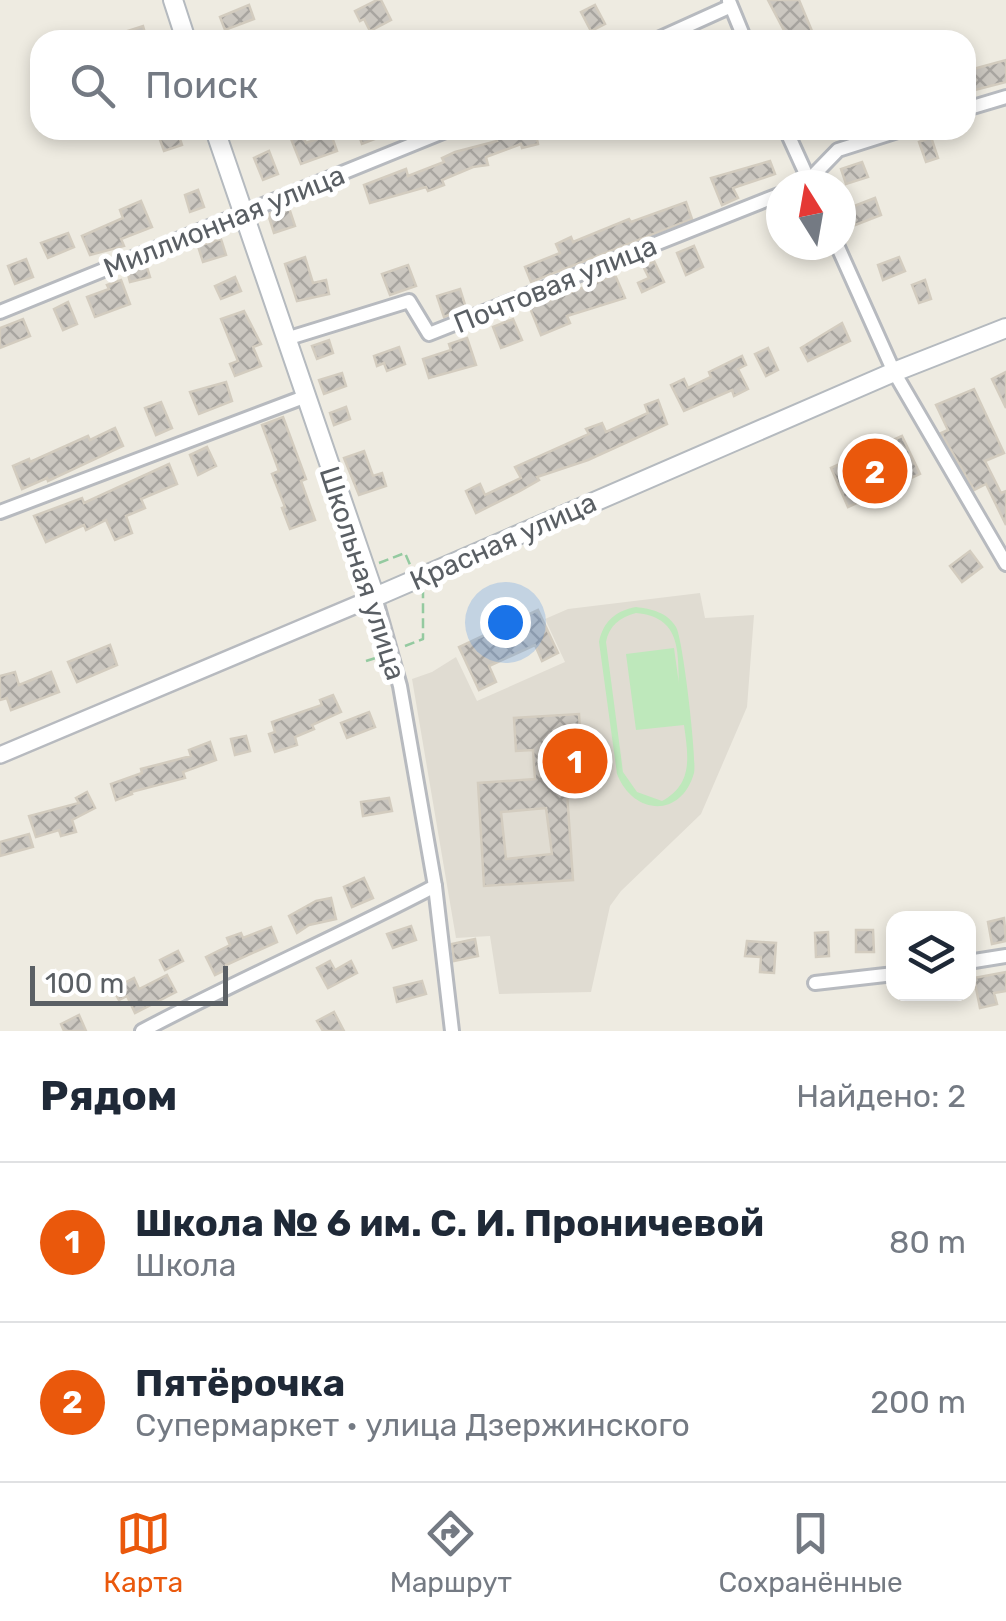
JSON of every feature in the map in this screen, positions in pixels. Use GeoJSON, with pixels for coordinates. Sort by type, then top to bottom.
{"type":"FeatureCollection","features":[{"type":"Feature","properties":{"kind":"main road"},"geometry":{"type":"LineString","coordinates":[[173,0],[183,30]]}},
{"type":"Feature","properties":{"kind":"main road","name":"Школьная улица"},"geometry":{"type":"LineString","coordinates":[[218,140],[375,597]]}},
{"type":"Feature","properties":{"kind":"main road","name":"Красная улица"},"geometry":{"type":"LineString","coordinates":[[375,597],[894,372],[1006,328]]}},
{"type":"Feature","properties":{"kind":"street"},"geometry":{"type":"LineString","coordinates":[[676,30],[729,3],[741,30]]}},
{"type":"Feature","properties":{"kind":"street"},"geometry":{"type":"LineString","coordinates":[[976,106],[1006,97]]}},
{"type":"Feature","properties":{"kind":"street","name":"Миллионная улица"},"geometry":{"type":"LineString","coordinates":[[0,312],[423,140]]}},
{"type":"Feature","properties":{"kind":"street"},"geometry":{"type":"LineString","coordinates":[[790,140],[802,170]]}},
{"type":"Feature","properties":{"kind":"street"},"geometry":{"type":"LineString","coordinates":[[820,170],[838,150],[870,140]]}},
{"type":"Feature","properties":{"kind":"street","name":"Почтовая улица"},"geometry":{"type":"LineString","coordinates":[[286,339],[409,301],[429,334],[766,200]]}},
{"type":"Feature","properties":{"kind":"street"},"geometry":{"type":"LineString","coordinates":[[844,260],[894,372],[1006,564]]}},
{"type":"Feature","properties":{"kind":"street"},"geometry":{"type":"LineString","coordinates":[[0,512],[304,397]]}},
{"type":"Feature","properties":{"kind":"street","name":"Красная улица"},"geometry":{"type":"LineString","coordinates":[[0,756],[375,597]]}},
{"type":"Feature","properties":{"kind":"street","name":"Школьная улица"},"geometry":{"type":"LineString","coordinates":[[375,597],[400,686],[435,886],[452,1031]]}},
{"type":"Feature","properties":{"kind":"street"},"geometry":{"type":"LineString","coordinates":[[142,1031],[435,886]]}},
{"type":"Feature","properties":{"kind":"street"},"geometry":{"type":"LineString","coordinates":[[976,961],[1006,956]]}},
{"type":"Feature","properties":{"kind":"street"},"geometry":{"type":"LineString","coordinates":[[815,983],[886,975]]}},
{"type":"Feature","properties":{"kind":"shaded area"},"geometry":{"type":"Polygon","coordinates":[[[700,593],[705,618],[754,615],[747,707],[701,814],[610,906],[591,992],[499,994],[490,936],[456,938],[412,679],[456,657],[477,701],[565,662],[545,619],[568,609],[700,593]]]}},
{"type":"Feature","properties":{"kind":"green space"},"geometry":{"type":"Polygon","coordinates":[[[629,609],[653,610],[676,627],[689,699],[694,773],[679,798],[657,806],[634,798],[617,774],[599,642],[607,623],[629,609]],[[636,613],[620,620],[606,642],[623,772],[637,792],[662,801],[680,786],[687,747],[684,725],[636,730],[626,654],[674,648],[679,684],[674,637],[661,621],[636,613]]]}},
{"type":"Feature","properties":{"kind":"building"},"geometry":{"type":"Polygon","coordinates":[[[381,0],[391,20],[370,30],[355,11],[381,0]]]}},
{"type":"Feature","properties":{"kind":"building"},"geometry":{"type":"Polygon","coordinates":[[[768,0],[799,0],[812,30],[784,30],[768,0]]]}},
{"type":"Feature","properties":{"kind":"building"},"geometry":{"type":"Polygon","coordinates":[[[249,5],[254,19],[225,30],[220,17],[249,5]]]}},
{"type":"Feature","properties":{"kind":"building"},"geometry":{"type":"Polygon","coordinates":[[[595,5],[605,24],[590,30],[581,12],[595,5]]]}},
{"type":"Feature","properties":{"kind":"building"},"geometry":{"type":"Polygon","coordinates":[[[1006,60],[1006,82],[976,90],[976,68],[1006,60]]]}},
{"type":"Feature","properties":{"kind":"building"},"geometry":{"type":"Polygon","coordinates":[[[160,140],[180,140],[182,145],[164,151],[160,140]]]}},
{"type":"Feature","properties":{"kind":"building"},"geometry":{"type":"Polygon","coordinates":[[[291,140],[333,140],[337,151],[301,164],[291,140]]]}},
{"type":"Feature","properties":{"kind":"building"},"geometry":{"type":"Polygon","coordinates":[[[537,140],[538,144],[522,148],[521,144],[486,157],[488,165],[442,180],[444,185],[428,191],[426,187],[370,203],[364,185],[406,169],[408,176],[444,162],[442,158],[455,152],[497,141],[537,140]]]}},
{"type":"Feature","properties":{"kind":"building"},"geometry":{"type":"Polygon","coordinates":[[[932,140],[938,158],[926,162],[919,142],[932,140]]]}},
{"type":"Feature","properties":{"kind":"building"},"geometry":{"type":"Polygon","coordinates":[[[269,151],[278,174],[263,180],[254,158],[269,151]]]}},
{"type":"Feature","properties":{"kind":"building"},"geometry":{"type":"Polygon","coordinates":[[[770,161],[773,170],[766,170],[766,177],[733,188],[738,198],[722,205],[711,178],[770,161]]]}},
{"type":"Feature","properties":{"kind":"building"},"geometry":{"type":"Polygon","coordinates":[[[862,162],[868,177],[856,181],[856,170],[841,169],[862,162]]]}},
{"type":"Feature","properties":{"kind":"building"},"geometry":{"type":"Polygon","coordinates":[[[198,190],[204,207],[190,212],[185,195],[198,190]]]}},
{"type":"Feature","properties":{"kind":"building"},"geometry":{"type":"Polygon","coordinates":[[[875,198],[881,215],[856,225],[856,205],[875,198]]]}},
{"type":"Feature","properties":{"kind":"building"},"geometry":{"type":"Polygon","coordinates":[[[141,201],[152,227],[121,239],[124,246],[90,255],[82,236],[123,218],[120,210],[141,201]]]}},
{"type":"Feature","properties":{"kind":"building"},"geometry":{"type":"Polygon","coordinates":[[[686,202],[692,219],[531,282],[525,267],[560,253],[556,244],[571,237],[573,242],[686,202]]]}},
{"type":"Feature","properties":{"kind":"building"},"geometry":{"type":"Polygon","coordinates":[[[289,208],[295,226],[274,233],[268,214],[289,208]]]}},
{"type":"Feature","properties":{"kind":"building"},"geometry":{"type":"Polygon","coordinates":[[[68,233],[74,247],[48,258],[41,243],[68,233]]]}},
{"type":"Feature","properties":{"kind":"building"},"geometry":{"type":"Polygon","coordinates":[[[221,239],[226,255],[203,262],[198,246],[221,239]]]}},
{"type":"Feature","properties":{"kind":"building"},"geometry":{"type":"Polygon","coordinates":[[[694,246],[703,267],[686,275],[677,253],[694,246]]]}},
{"type":"Feature","properties":{"kind":"building"},"geometry":{"type":"Polygon","coordinates":[[[305,257],[313,283],[326,280],[329,294],[297,301],[285,264],[305,257]]]}},
{"type":"Feature","properties":{"kind":"building"},"geometry":{"type":"Polygon","coordinates":[[[899,257],[905,271],[883,280],[878,265],[899,257]]]}},
{"type":"Feature","properties":{"kind":"building"},"geometry":{"type":"Polygon","coordinates":[[[26,259],[33,277],[15,284],[8,266],[26,259]]]}},
{"type":"Feature","properties":{"kind":"building"},"geometry":{"type":"Polygon","coordinates":[[[654,261],[664,282],[642,292],[638,283],[649,278],[643,266],[654,261]]]}},
{"type":"Feature","properties":{"kind":"building"},"geometry":{"type":"Polygon","coordinates":[[[146,264],[150,277],[130,282],[127,271],[146,264]]]}},
{"type":"Feature","properties":{"kind":"building"},"geometry":{"type":"Polygon","coordinates":[[[408,265],[416,286],[390,295],[382,274],[408,265]]]}},
{"type":"Feature","properties":{"kind":"building"},"geometry":{"type":"Polygon","coordinates":[[[615,275],[625,298],[567,316],[570,323],[541,335],[530,308],[615,275]]]}},
{"type":"Feature","properties":{"kind":"building"},"geometry":{"type":"Polygon","coordinates":[[[235,277],[241,291],[221,299],[215,286],[235,277]]]}},
{"type":"Feature","properties":{"kind":"building"},"geometry":{"type":"Polygon","coordinates":[[[121,280],[130,304],[95,317],[87,297],[121,280]]]}},
{"type":"Feature","properties":{"kind":"building"},"geometry":{"type":"Polygon","coordinates":[[[925,280],[931,299],[919,303],[912,285],[925,280]]]}},
{"type":"Feature","properties":{"kind":"building"},"geometry":{"type":"Polygon","coordinates":[[[460,289],[466,308],[444,317],[437,296],[460,289]]]}},
{"type":"Feature","properties":{"kind":"building"},"geometry":{"type":"Polygon","coordinates":[[[68,302],[77,324],[63,330],[54,309],[68,302]]]}},
{"type":"Feature","properties":{"kind":"building"},"geometry":{"type":"Polygon","coordinates":[[[244,311],[261,344],[253,347],[261,366],[235,376],[230,364],[238,361],[221,319],[244,311]]]}},
{"type":"Feature","properties":{"kind":"building"},"geometry":{"type":"Polygon","coordinates":[[[23,319],[30,336],[0,348],[0,328],[23,319]]]}},
{"type":"Feature","properties":{"kind":"building"},"geometry":{"type":"Polygon","coordinates":[[[513,319],[522,340],[501,348],[493,327],[513,319]]]}},
{"type":"Feature","properties":{"kind":"building"},"geometry":{"type":"Polygon","coordinates":[[[842,323],[850,341],[808,361],[801,348],[842,323]]]}},
{"type":"Feature","properties":{"kind":"building"},"geometry":{"type":"Polygon","coordinates":[[[467,338],[476,365],[429,378],[423,359],[451,350],[449,344],[467,338]]]}},
{"type":"Feature","properties":{"kind":"building"},"geometry":{"type":"Polygon","coordinates":[[[329,340],[333,353],[317,359],[312,346],[329,340]]]}},
{"type":"Feature","properties":{"kind":"building"},"geometry":{"type":"Polygon","coordinates":[[[399,347],[405,364],[387,371],[384,363],[377,366],[374,356],[399,347]]]}},
{"type":"Feature","properties":{"kind":"building"},"geometry":{"type":"Polygon","coordinates":[[[768,348],[778,370],[766,376],[755,354],[768,348]]]}},
{"type":"Feature","properties":{"kind":"building"},"geometry":{"type":"Polygon","coordinates":[[[742,356],[746,365],[738,369],[748,389],[734,396],[732,390],[684,411],[671,385],[684,379],[688,388],[711,377],[709,372],[742,356]]]}},
{"type":"Feature","properties":{"kind":"building"},"geometry":{"type":"Polygon","coordinates":[[[1006,372],[1006,408],[992,379],[1006,372]]]}},
{"type":"Feature","properties":{"kind":"building"},"geometry":{"type":"Polygon","coordinates":[[[342,373],[346,386],[324,394],[319,380],[342,373]]]}},
{"type":"Feature","properties":{"kind":"building"},"geometry":{"type":"Polygon","coordinates":[[[226,382],[232,401],[199,414],[190,392],[226,382]]]}},
{"type":"Feature","properties":{"kind":"building"},"geometry":{"type":"Polygon","coordinates":[[[974,389],[1004,453],[985,461],[1001,493],[1006,491],[1006,525],[986,484],[974,490],[941,433],[948,430],[936,405],[974,389]]]}},
{"type":"Feature","properties":{"kind":"building"},"geometry":{"type":"Polygon","coordinates":[[[658,400],[667,424],[588,460],[537,477],[539,480],[476,513],[466,491],[480,484],[485,495],[521,478],[515,467],[589,434],[586,429],[602,423],[606,432],[648,413],[645,405],[658,400]]]}},
{"type":"Feature","properties":{"kind":"building"},"geometry":{"type":"Polygon","coordinates":[[[161,402],[172,428],[156,435],[145,408],[161,402]]]}},
{"type":"Feature","properties":{"kind":"building"},"geometry":{"type":"Polygon","coordinates":[[[346,407],[350,419],[334,425],[330,413],[346,407]]]}},
{"type":"Feature","properties":{"kind":"building"},"geometry":{"type":"Polygon","coordinates":[[[283,417],[306,479],[301,481],[315,520],[290,529],[272,474],[279,471],[262,425],[283,417]]]}},
{"type":"Feature","properties":{"kind":"building"},"geometry":{"type":"Polygon","coordinates":[[[115,428],[123,446],[22,489],[13,466],[115,428]]]}},
{"type":"Feature","properties":{"kind":"building"},"geometry":{"type":"Polygon","coordinates":[[[902,436],[920,474],[848,507],[831,468],[902,436]]]}},
{"type":"Feature","properties":{"kind":"building"},"geometry":{"type":"Polygon","coordinates":[[[207,447],[216,466],[198,475],[190,455],[207,447]]]}},
{"type":"Feature","properties":{"kind":"building"},"geometry":{"type":"Polygon","coordinates":[[[364,451],[373,476],[382,473],[386,486],[359,495],[344,458],[364,451]]]}},
{"type":"Feature","properties":{"kind":"building"},"geometry":{"type":"Polygon","coordinates":[[[169,464],[177,484],[141,499],[145,508],[126,516],[132,533],[115,540],[106,520],[46,542],[34,516],[82,498],[84,503],[169,464]]]}},
{"type":"Feature","properties":{"kind":"building"},"geometry":{"type":"Polygon","coordinates":[[[970,551],[982,567],[962,582],[950,566],[970,551]]]}},
{"type":"Feature","properties":{"kind":"building"},"geometry":{"type":"Polygon","coordinates":[[[538,610],[558,653],[542,661],[535,645],[489,666],[496,682],[479,690],[459,647],[538,610]]]}},
{"type":"Feature","properties":{"kind":"building"},"geometry":{"type":"Polygon","coordinates":[[[110,645],[117,665],[77,682],[68,662],[110,645]]]}},
{"type":"Feature","properties":{"kind":"building"},"geometry":{"type":"Polygon","coordinates":[[[15,672],[19,685],[51,672],[59,692],[11,710],[7,698],[0,700],[0,676],[15,672]]]}},
{"type":"Feature","properties":{"kind":"building"},"geometry":{"type":"Polygon","coordinates":[[[333,695],[341,712],[295,737],[297,745],[275,752],[269,734],[275,732],[272,722],[322,705],[320,700],[333,695]]]}},
{"type":"Feature","properties":{"kind":"building"},"geometry":{"type":"Polygon","coordinates":[[[369,712],[375,727],[347,738],[341,723],[369,712]]]}},
{"type":"Feature","properties":{"kind":"building"},"geometry":{"type":"Polygon","coordinates":[[[579,714],[583,776],[566,778],[573,880],[484,886],[478,783],[535,779],[533,750],[516,751],[514,718],[579,714]],[[546,808],[501,812],[506,859],[552,854],[546,808]]]}},
{"type":"Feature","properties":{"kind":"building"},"geometry":{"type":"Polygon","coordinates":[[[246,736],[250,751],[235,755],[231,739],[246,736]]]}},
{"type":"Feature","properties":{"kind":"building"},"geometry":{"type":"Polygon","coordinates":[[[210,742],[216,760],[183,772],[185,778],[131,792],[116,800],[111,784],[142,773],[141,769],[191,756],[189,750],[210,742]]]}},
{"type":"Feature","properties":{"kind":"building"},"geometry":{"type":"Polygon","coordinates":[[[87,792],[95,808],[72,820],[76,832],[61,836],[59,830],[36,837],[29,816],[79,803],[76,798],[87,792]]]}},
{"type":"Feature","properties":{"kind":"building"},"geometry":{"type":"Polygon","coordinates":[[[389,798],[392,811],[363,816],[361,802],[389,798]]]}},
{"type":"Feature","properties":{"kind":"building"},"geometry":{"type":"Polygon","coordinates":[[[29,834],[33,847],[0,856],[0,842],[29,834]]]}},
{"type":"Feature","properties":{"kind":"building"},"geometry":{"type":"Polygon","coordinates":[[[364,878],[373,898],[352,907],[344,887],[364,878]]]}},
{"type":"Feature","properties":{"kind":"building"},"geometry":{"type":"Polygon","coordinates":[[[331,898],[336,919],[309,925],[297,933],[289,916],[316,901],[331,898]]]}},
{"type":"Feature","properties":{"kind":"building"},"geometry":{"type":"Polygon","coordinates":[[[1004,918],[1006,941],[992,944],[988,922],[1004,918]]]}},
{"type":"Feature","properties":{"kind":"building"},"geometry":{"type":"Polygon","coordinates":[[[411,926],[416,940],[393,948],[387,934],[411,926]]]}},
{"type":"Feature","properties":{"kind":"building"},"geometry":{"type":"Polygon","coordinates":[[[271,927],[277,942],[226,965],[227,969],[215,975],[206,957],[230,945],[227,938],[241,933],[243,938],[271,927]]]}},
{"type":"Feature","properties":{"kind":"building"},"geometry":{"type":"Polygon","coordinates":[[[856,930],[873,930],[874,952],[856,952],[856,930]]]}},
{"type":"Feature","properties":{"kind":"building"},"geometry":{"type":"Polygon","coordinates":[[[828,932],[829,956],[816,957],[815,933],[828,932]]]}},
{"type":"Feature","properties":{"kind":"building"},"geometry":{"type":"Polygon","coordinates":[[[475,939],[478,956],[454,961],[452,944],[475,939]]]}},
{"type":"Feature","properties":{"kind":"building"},"geometry":{"type":"Polygon","coordinates":[[[747,941],[776,943],[774,973],[760,972],[761,957],[745,956],[747,941]]]}},
{"type":"Feature","properties":{"kind":"building"},"geometry":{"type":"Polygon","coordinates":[[[178,951],[183,961],[165,970],[160,960],[178,951]]]}},
{"type":"Feature","properties":{"kind":"building"},"geometry":{"type":"Polygon","coordinates":[[[330,961],[335,970],[351,961],[357,973],[328,988],[317,968],[330,961]]]}},
{"type":"Feature","properties":{"kind":"building"},"geometry":{"type":"Polygon","coordinates":[[[1006,972],[1006,991],[994,993],[997,1004],[980,1008],[976,978],[1006,972]]]}},
{"type":"Feature","properties":{"kind":"building"},"geometry":{"type":"Polygon","coordinates":[[[167,975],[176,992],[135,1013],[127,996],[119,1000],[113,989],[134,978],[139,989],[167,975]]]}},
{"type":"Feature","properties":{"kind":"building"},"geometry":{"type":"Polygon","coordinates":[[[422,981],[426,994],[397,1002],[394,988],[422,981]]]}},
{"type":"Feature","properties":{"kind":"building"},"geometry":{"type":"Polygon","coordinates":[[[334,1012],[344,1031],[323,1031],[317,1021],[334,1012]]]}},
{"type":"Feature","properties":{"kind":"building"},"geometry":{"type":"Polygon","coordinates":[[[79,1015],[86,1031],[64,1031],[61,1024],[79,1015]]]}},
{"type":"Feature","properties":{"kind":"place","name":"Пятёрочка"},"geometry":{"type":"Point","coordinates":[875,471]}},
{"type":"Feature","properties":{"kind":"place","name":"Школа № 6 им. С. И. Проничевой"},"geometry":{"type":"Point","coordinates":[575,761]}}]}
